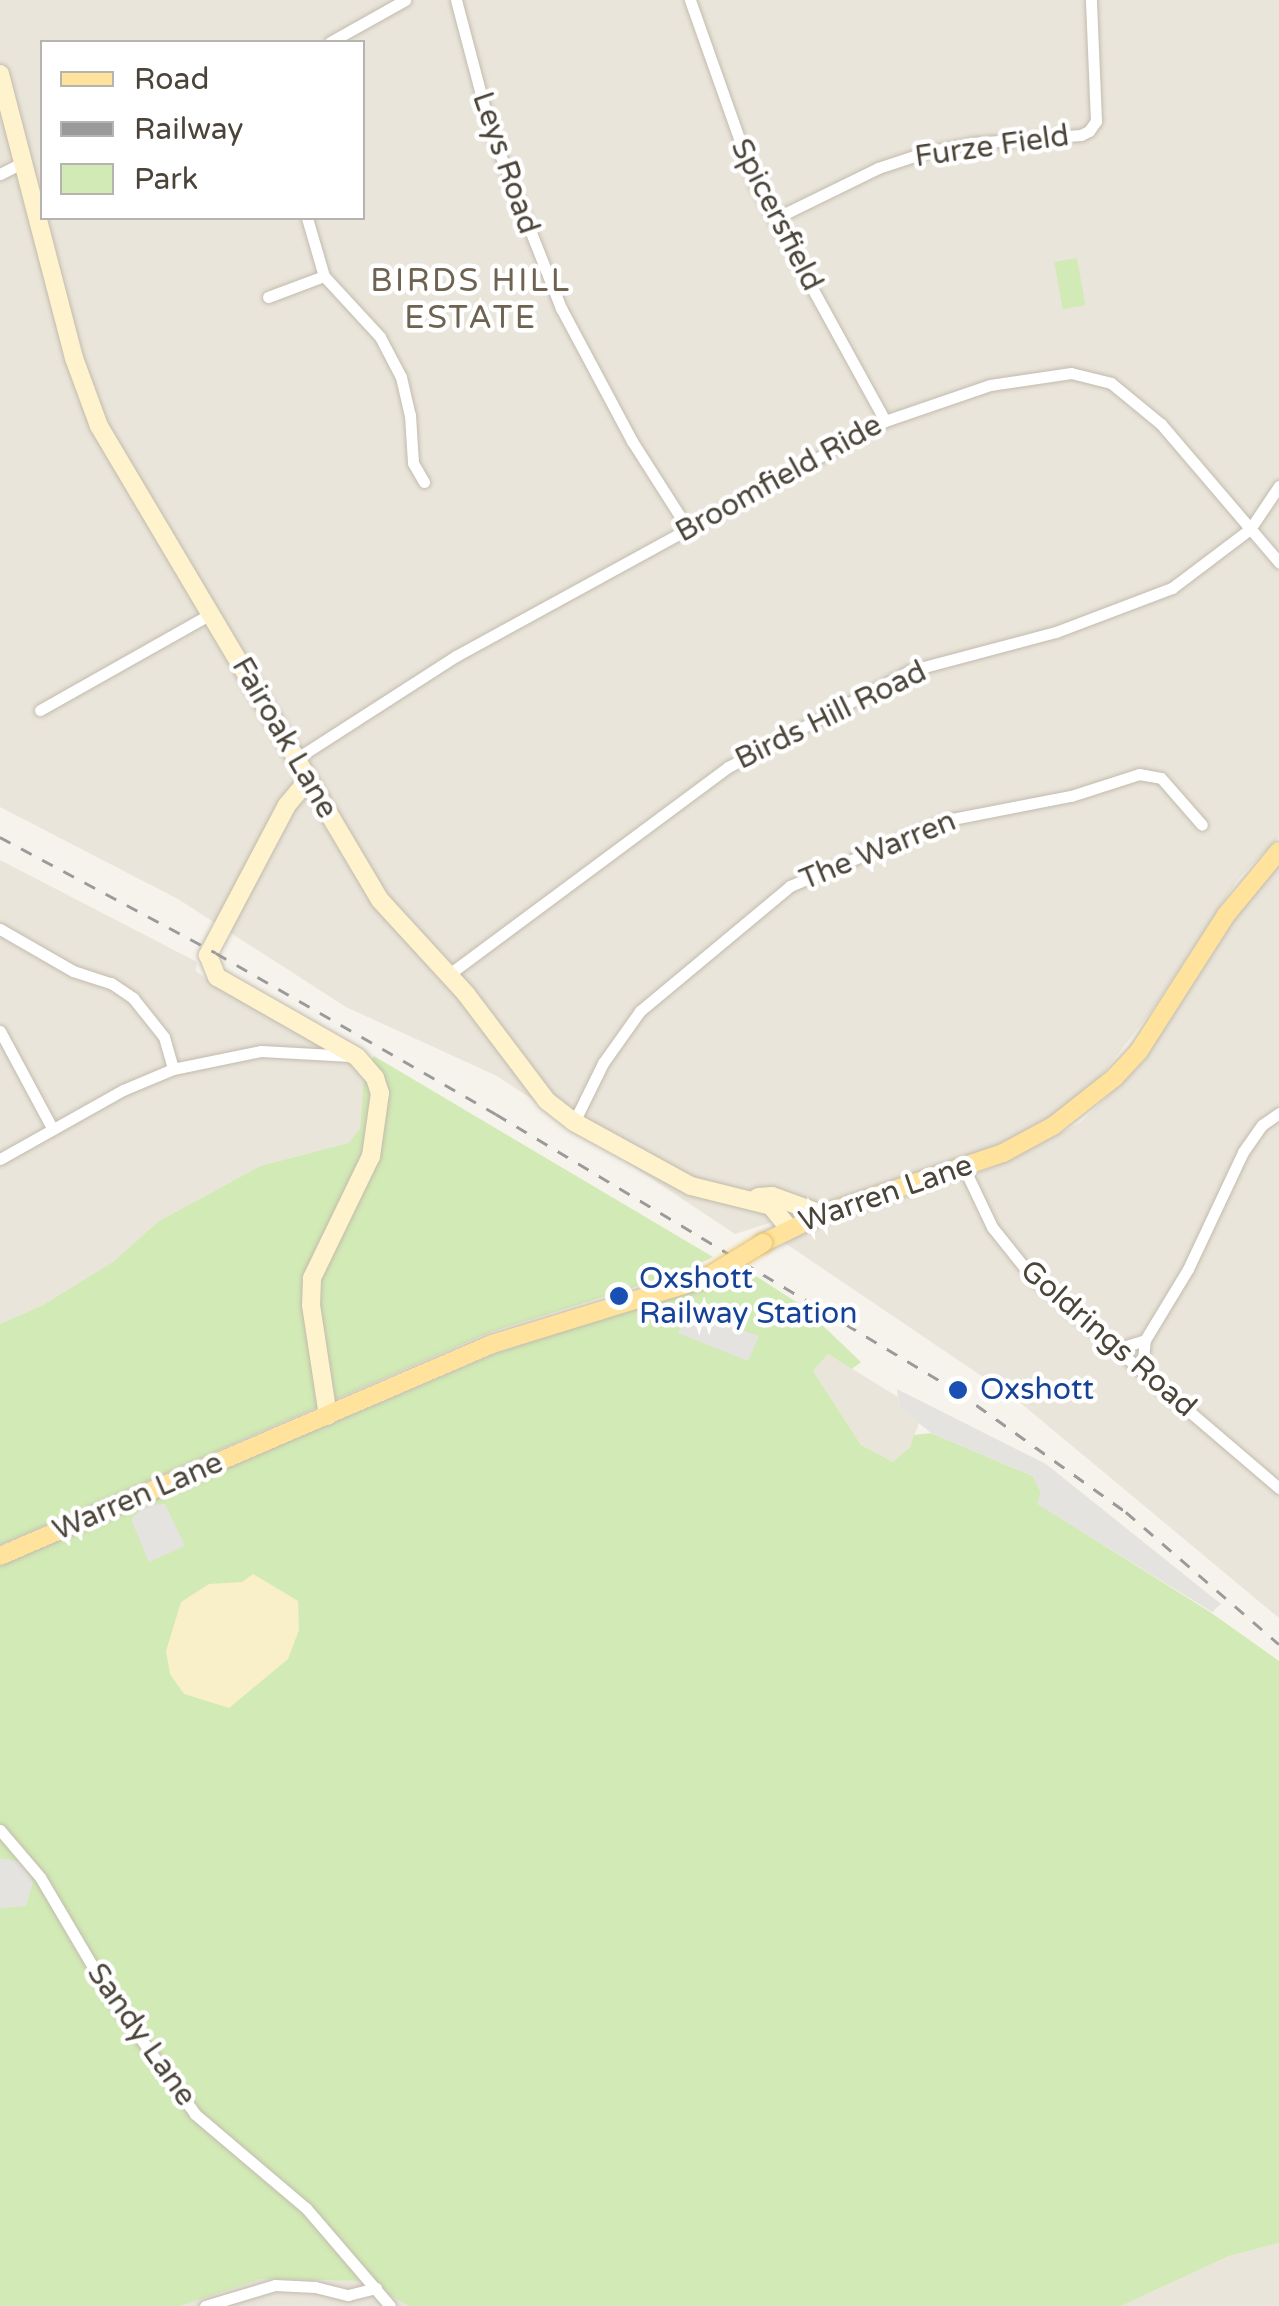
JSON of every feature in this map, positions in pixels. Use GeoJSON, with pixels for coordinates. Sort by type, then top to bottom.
{"type":"FeatureCollection","features":[{"type":"Feature","properties":{"kind":"main road","name":"Fairoak Lane"},"geometry":{"type":"LineString","coordinates":[[0,74],[40,207]]}},
{"type":"Feature","properties":{"kind":"main road","name":"Fairoak Lane"},"geometry":{"type":"LineString","coordinates":[[43,220],[88,404],[380,900],[448,975],[547,1102],[574,1122],[691,1186],[779,1212],[789,1228]]}},
{"type":"Feature","properties":{"kind":"main road"},"geometry":{"type":"LineString","coordinates":[[308,780],[287,805],[208,954],[216,977],[357,1056],[375,1078],[380,1112],[371,1156],[312,1278],[311,1304],[328,1416]]}},
{"type":"Feature","properties":{"kind":"main road","name":"Warren Lane"},"geometry":{"type":"LineString","coordinates":[[0,1556],[492,1344],[706,1278],[789,1228],[964,1168],[1053,1126],[1127,1065],[1226,915],[1279,851]]}},
{"type":"Feature","properties":{"kind":"main road"},"geometry":{"type":"LineString","coordinates":[[747,1200],[772,1196],[822,1214]]}},
{"type":"Feature","properties":{"kind":"street"},"geometry":{"type":"LineString","coordinates":[[334,40],[405,0]]}},
{"type":"Feature","properties":{"kind":"street","name":"Leys Road"},"geometry":{"type":"LineString","coordinates":[[456,0],[502,166],[560,308],[632,441],[688,529]]}},
{"type":"Feature","properties":{"kind":"street","name":"Spicersfield"},"geometry":{"type":"LineString","coordinates":[[690,0],[733,128],[774,219],[885,420]]}},
{"type":"Feature","properties":{"kind":"street","name":"Furze Field"},"geometry":{"type":"LineString","coordinates":[[774,219],[898,160],[972,143],[1081,136],[1096,121],[1091,0]]}},
{"type":"Feature","properties":{"kind":"street"},"geometry":{"type":"LineString","coordinates":[[0,174],[25,161]]}},
{"type":"Feature","properties":{"kind":"street"},"geometry":{"type":"LineString","coordinates":[[309,220],[324,276],[393,358],[407,398],[413,463],[424,482]]}},
{"type":"Feature","properties":{"kind":"street"},"geometry":{"type":"LineString","coordinates":[[268,297],[324,276]]}},
{"type":"Feature","properties":{"kind":"street","name":"Broomfield Ride"},"geometry":{"type":"LineString","coordinates":[[296,759],[440,666],[885,420],[990,385],[1049,374],[1093,376],[1136,400],[1279,562]]}},
{"type":"Feature","properties":{"kind":"street","name":"Birds Hill Road"},"geometry":{"type":"LineString","coordinates":[[448,975],[707,780],[909,671],[1056,632],[1172,588],[1250,529],[1279,486]]}},
{"type":"Feature","properties":{"kind":"street"},"geometry":{"type":"LineString","coordinates":[[40,710],[212,613]]}},
{"type":"Feature","properties":{"kind":"street","name":"The Warren"},"geometry":{"type":"LineString","coordinates":[[574,1122],[602,1062],[640,1011],[790,886],[947,820],[1071,796],[1139,774],[1161,778],[1202,824]]}},
{"type":"Feature","properties":{"kind":"street"},"geometry":{"type":"LineString","coordinates":[[0,928],[73,971],[111,983],[133,998],[164,1037],[174,1069]]}},
{"type":"Feature","properties":{"kind":"street"},"geometry":{"type":"LineString","coordinates":[[0,1031],[52,1128]]}},
{"type":"Feature","properties":{"kind":"street"},"geometry":{"type":"LineString","coordinates":[[0,1159],[52,1128],[174,1069],[261,1051],[357,1056]]}},
{"type":"Feature","properties":{"kind":"street"},"geometry":{"type":"LineString","coordinates":[[1142,1372],[1146,1340],[1188,1268],[1252,1136],[1279,1113]]}},
{"type":"Feature","properties":{"kind":"street","name":"Goldrings Road"},"geometry":{"type":"LineString","coordinates":[[964,1168],[974,1196],[1013,1256],[1279,1488]]}},
{"type":"Feature","properties":{"kind":"street"},"geometry":{"type":"LineString","coordinates":[[1116,1349],[1146,1340]]}},
{"type":"Feature","properties":{"kind":"street","name":"Sandy Lane"},"geometry":{"type":"LineString","coordinates":[[0,1830],[40,1877],[110,1996],[195,2114],[306,2208],[390,2306]]}},
{"type":"Feature","properties":{"kind":"street"},"geometry":{"type":"LineString","coordinates":[[205,2306],[274,2284],[315,2287],[348,2296],[376,2288]]}},
{"type":"Feature","properties":{"kind":"shaded area"},"geometry":{"type":"Polygon","coordinates":[[[0,0],[1279,0],[1279,837],[1239,878],[1152,1010],[1101,1076],[1051,1118],[974,1158],[735,1234],[497,1076],[346,1007],[178,899],[0,807],[0,0]]]}},
{"type":"Feature","properties":{"kind":"shaded area"},"geometry":{"type":"Polygon","coordinates":[[[0,860],[197,962],[196,971],[209,981],[364,1071],[360,1130],[348,1143],[260,1166],[159,1221],[114,1262],[43,1305],[0,1324],[0,860]]]}},
{"type":"Feature","properties":{"kind":"shaded area"},"geometry":{"type":"Polygon","coordinates":[[[1279,862],[1279,1618],[1017,1400],[782,1241],[818,1222],[934,1189],[1006,1162],[1081,1122],[1144,1061],[1249,897],[1279,862]]]}},
{"type":"Feature","properties":{"kind":"shaded area"},"geometry":{"type":"Polygon","coordinates":[[[688,1312],[759,1336],[748,1361],[678,1333],[688,1312]]]}},
{"type":"Feature","properties":{"kind":"shaded area"},"geometry":{"type":"Polygon","coordinates":[[[828,1354],[898,1397],[899,1407],[919,1423],[910,1447],[893,1462],[861,1445],[813,1371],[828,1354]]]}},
{"type":"Feature","properties":{"kind":"shaded area"},"geometry":{"type":"Polygon","coordinates":[[[897,1389],[1046,1464],[1221,1604],[1212,1612],[1037,1504],[1041,1492],[1033,1476],[931,1433],[899,1407],[897,1389]]]}},
{"type":"Feature","properties":{"kind":"shaded area"},"geometry":{"type":"Polygon","coordinates":[[[165,1504],[185,1546],[149,1562],[131,1519],[146,1505],[165,1504]]]}},
{"type":"Feature","properties":{"kind":"shaded area"},"geometry":{"type":"Polygon","coordinates":[[[0,1858],[22,1862],[33,1882],[26,1906],[0,1908],[0,1858]]]}},
{"type":"Feature","properties":{"kind":"shaded area"},"geometry":{"type":"Polygon","coordinates":[[[1279,2243],[1279,2306],[1121,2306],[1229,2256],[1279,2243]]]}},
{"type":"Feature","properties":{"kind":"shaded area"},"geometry":{"type":"Polygon","coordinates":[[[260,2279],[363,2281],[409,2306],[180,2306],[260,2279]]]}},
{"type":"Feature","properties":{"kind":"green space"},"geometry":{"type":"Polygon","coordinates":[[[1077,258],[1085,305],[1063,309],[1054,262],[1077,258]]]}},
{"type":"Feature","properties":{"kind":"green space"},"geometry":{"type":"Polygon","coordinates":[[[374,1056],[713,1257],[680,1273],[491,1332],[0,1545],[0,1324],[43,1305],[113,1262],[159,1221],[260,1166],[348,1143],[360,1129],[364,1071],[374,1056]]]}},
{"type":"Feature","properties":{"kind":"green space"},"geometry":{"type":"Polygon","coordinates":[[[745,1269],[801,1305],[861,1362],[852,1369],[828,1354],[813,1371],[861,1445],[893,1462],[910,1447],[914,1435],[931,1433],[1033,1476],[1041,1492],[1038,1504],[1210,1612],[1279,1661],[1279,2243],[1229,2256],[1121,2306],[409,2306],[363,2281],[261,2279],[180,2306],[0,2306],[0,1565],[494,1354],[745,1269]]]}},
{"type":"Feature","properties":{"kind":"sand"},"geometry":{"type":"Polygon","coordinates":[[[253,1574],[298,1601],[299,1630],[288,1659],[229,1708],[184,1694],[170,1674],[166,1651],[181,1602],[209,1584],[242,1582],[253,1574]]]}},
{"type":"Feature","properties":{"kind":"railway"},"geometry":{"type":"LineString","coordinates":[[0,837],[216,953],[496,1114],[957,1391],[1126,1512],[1279,1644]]}},
{"type":"Feature","properties":{"kind":"place","name":"Oxshott Railway Station"},"geometry":{"type":"Point","coordinates":[619,1296]}},
{"type":"Feature","properties":{"kind":"place","name":"Oxshott"},"geometry":{"type":"Point","coordinates":[958,1390]}},
{"type":"Feature","properties":{"kind":"district","name":"BIRDS HILL ESTATE"},"geometry":{"type":"Point","coordinates":[471,300]}}]}
